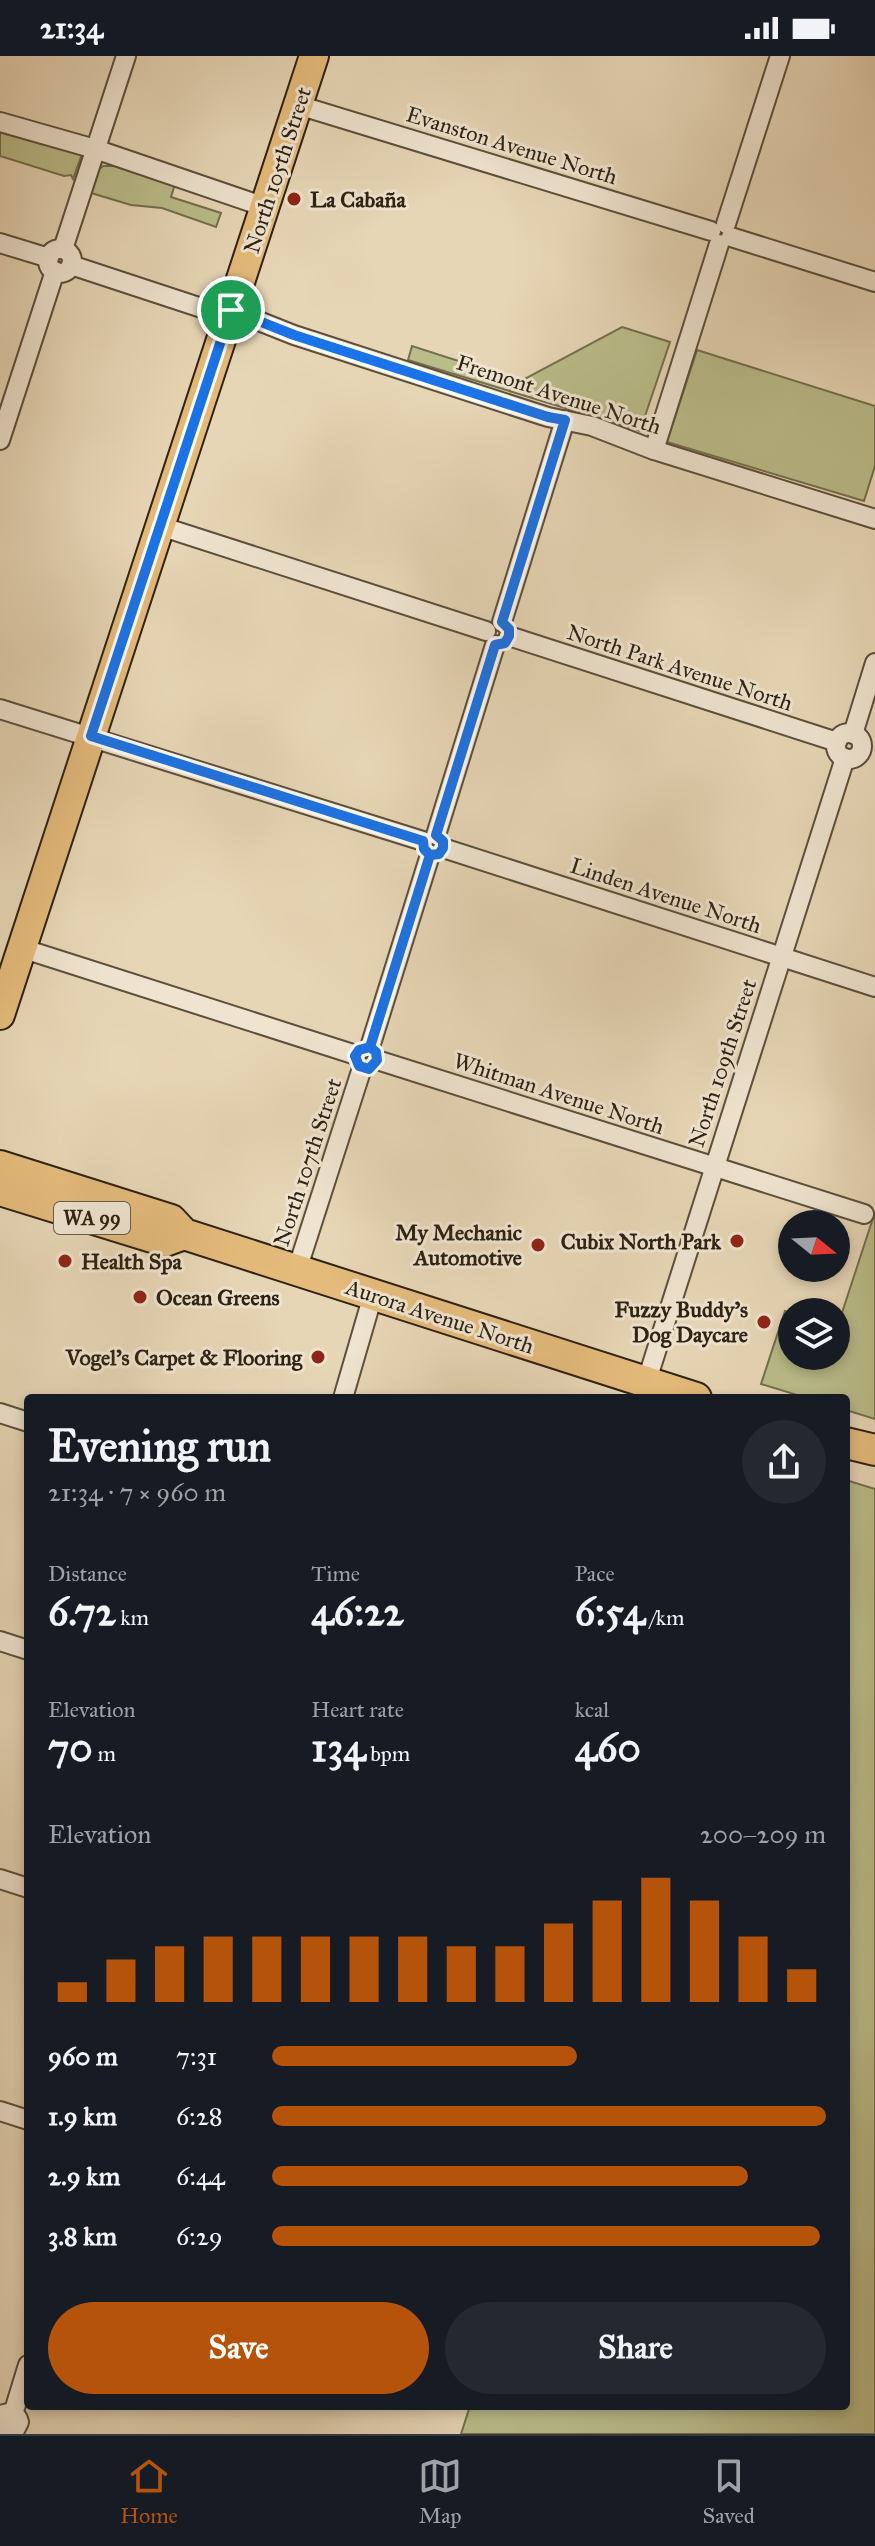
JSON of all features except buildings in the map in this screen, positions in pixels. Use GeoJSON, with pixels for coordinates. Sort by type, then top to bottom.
{"type":"FeatureCollection","features":[{"type":"Feature","properties":{"kind":"highway","name":"Aurora Avenue North"},"geometry":{"type":"LineString","coordinates":[[0,1166],[171,1220],[184,1234],[683,1394]]}},
{"type":"Feature","properties":{"kind":"highway","name":"Aurora Avenue North"},"geometry":{"type":"LineString","coordinates":[[0,1190],[165,1241],[184,1234]]}},
{"type":"Feature","properties":{"kind":"highway"},"geometry":{"type":"LineString","coordinates":[[850,1444],[875,1450]]}},
{"type":"Feature","properties":{"kind":"main road","name":"North 105th Street"},"geometry":{"type":"LineString","coordinates":[[0,1015],[314,56]]}},
{"type":"Feature","properties":{"kind":"street"},"geometry":{"type":"LineString","coordinates":[[0,440],[126,56]]}},
{"type":"Feature","properties":{"kind":"street"},"geometry":{"type":"LineString","coordinates":[[654,450],[780,56]]}},
{"type":"Feature","properties":{"kind":"street","name":"Evanston Avenue North"},"geometry":{"type":"LineString","coordinates":[[298,105],[875,282]]}},
{"type":"Feature","properties":{"kind":"street"},"geometry":{"type":"LineString","coordinates":[[0,122],[95,149],[265,207]]}},
{"type":"Feature","properties":{"kind":"street","name":"Fremont Avenue North"},"geometry":{"type":"LineString","coordinates":[[0,243],[185,301],[230,314],[251,316],[266,325],[548,417],[592,426],[654,450],[875,519]]}},
{"type":"Feature","properties":{"kind":"street","name":"North 107th Street"},"geometry":{"type":"LineString","coordinates":[[297,1270],[565,420]]}},
{"type":"Feature","properties":{"kind":"street","name":"North Park Avenue North"},"geometry":{"type":"LineString","coordinates":[[160,526],[854,748]]}},
{"type":"Feature","properties":{"kind":"street","name":"North 109th Street"},"geometry":{"type":"LineString","coordinates":[[646,1383],[781,958],[854,748],[875,663]]}},
{"type":"Feature","properties":{"kind":"street","name":"Linden Avenue North"},"geometry":{"type":"LineString","coordinates":[[0,709],[875,987]]}},
{"type":"Feature","properties":{"kind":"street","name":"Whitman Avenue North"},"geometry":{"type":"LineString","coordinates":[[21,948],[864,1214]]}},
{"type":"Feature","properties":{"kind":"street"},"geometry":{"type":"LineString","coordinates":[[344,1394],[373,1295]]}},
{"type":"Feature","properties":{"kind":"street"},"geometry":{"type":"LineString","coordinates":[[0,1413],[24,1421]]}},
{"type":"Feature","properties":{"kind":"street"},"geometry":{"type":"LineString","coordinates":[[0,1641],[24,1649]]}},
{"type":"Feature","properties":{"kind":"street"},"geometry":{"type":"LineString","coordinates":[[0,1879],[24,1887]]}},
{"type":"Feature","properties":{"kind":"street"},"geometry":{"type":"LineString","coordinates":[[0,2111],[24,2119]]}},
{"type":"Feature","properties":{"kind":"street"},"geometry":{"type":"LineString","coordinates":[[8,2425],[24,2377]]}},
{"type":"Feature","properties":{"kind":"green space"},"geometry":{"type":"Polygon","coordinates":[[[0,131],[82,154],[73,179],[71,175],[64,176],[0,156],[0,131]]]}},
{"type":"Feature","properties":{"kind":"green space"},"geometry":{"type":"Polygon","coordinates":[[[103,166],[114,166],[175,184],[171,197],[221,213],[216,227],[162,208],[131,205],[91,193],[97,171],[103,166]]]}},
{"type":"Feature","properties":{"kind":"green space"},"geometry":{"type":"Polygon","coordinates":[[[622,327],[670,342],[640,431],[408,360],[412,346],[521,381],[622,327]]]}},
{"type":"Feature","properties":{"kind":"green space"},"geometry":{"type":"Polygon","coordinates":[[[697,350],[875,406],[875,466],[864,501],[667,442],[697,350]]]}},
{"type":"Feature","properties":{"kind":"green space"},"geometry":{"type":"Polygon","coordinates":[[[875,1212],[875,1419],[850,1411],[850,1394],[794,1394],[761,1384],[778,1332],[778,1370],[850,1370],[850,1298],[847,1298],[875,1212]]]}},
{"type":"Feature","properties":{"kind":"green space"},"geometry":{"type":"Polygon","coordinates":[[[850,1481],[875,1489],[875,2434],[461,2434],[469,2410],[850,2410],[850,1481]]]}},
{"type":"Feature","properties":{"kind":"place","name":"La Cabaña"},"geometry":{"type":"Point","coordinates":[294,199]}},
{"type":"Feature","properties":{"kind":"place","name":"Cubix North Park"},"geometry":{"type":"Point","coordinates":[737,1241]}},
{"type":"Feature","properties":{"kind":"place","name":"My Mechanic Automotive"},"geometry":{"type":"Point","coordinates":[538,1245]}},
{"type":"Feature","properties":{"kind":"place","name":"Health Spa"},"geometry":{"type":"Point","coordinates":[65,1261]}},
{"type":"Feature","properties":{"kind":"place","name":"Ocean Greens"},"geometry":{"type":"Point","coordinates":[140,1297]}},
{"type":"Feature","properties":{"kind":"place","name":"Fuzzy Buddy's Dog Daycare"},"geometry":{"type":"Point","coordinates":[764,1322]}},
{"type":"Feature","properties":{"kind":"place","name":"Vogel's Carpet & Flooring"},"geometry":{"type":"Point","coordinates":[318,1357]}},
{"type":"Feature","properties":{"kind":"route"},"geometry":{"type":"LineString","coordinates":[[231,310],[91,736],[423,841],[424,849],[430,855],[370,1047],[359,1050],[355,1056],[359,1066],[369,1069],[377,1060],[376,1052],[370,1047],[399,952],[430,855],[439,854],[444,845],[436,835],[495,645],[505,643],[509,636],[509,629],[502,622],[565,420],[294,335],[231,310]]}}]}
